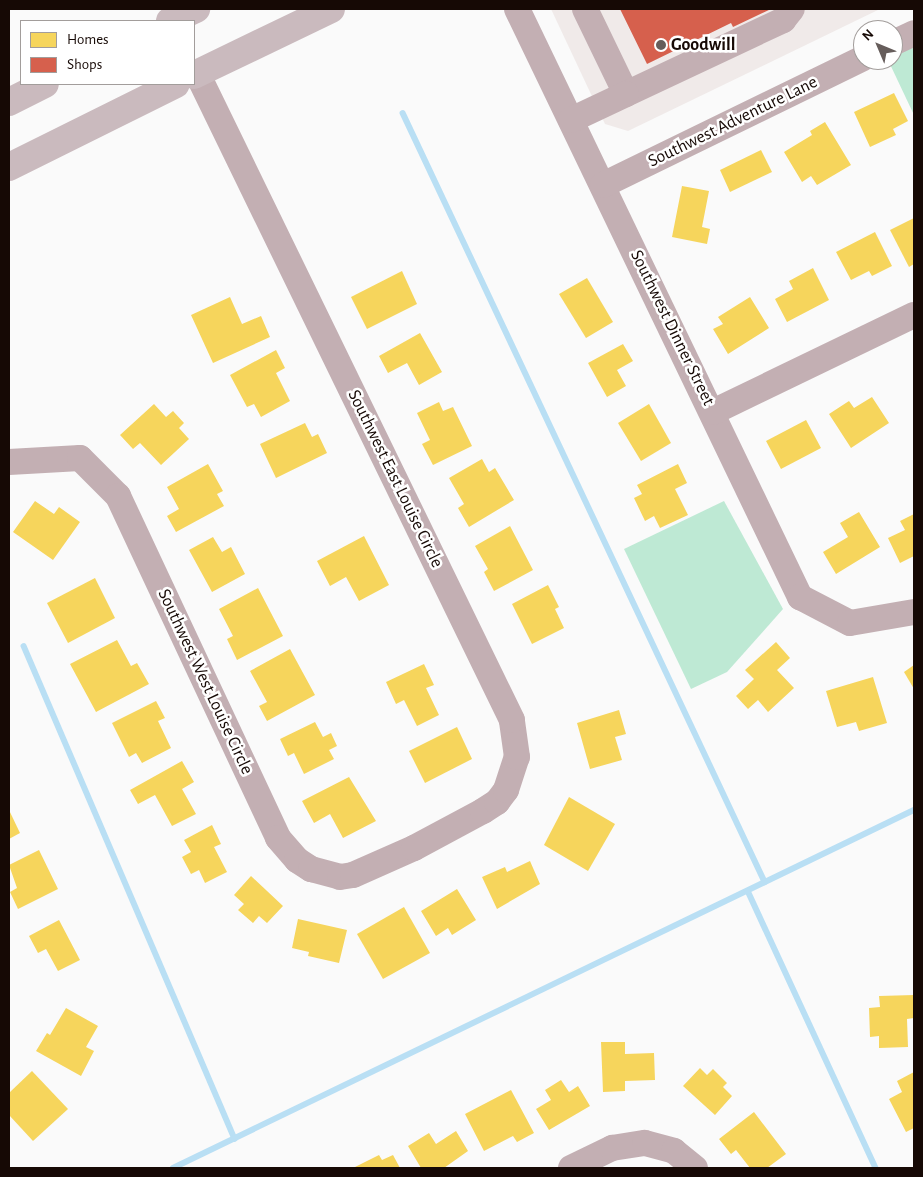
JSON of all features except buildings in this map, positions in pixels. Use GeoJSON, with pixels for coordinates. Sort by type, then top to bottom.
{"type":"FeatureCollection","features":[{"type":"Feature","properties":{"kind":"main road"},"geometry":{"type":"LineString","coordinates":[[271,37],[300,9]]}},
{"type":"Feature","properties":{"kind":"main road"},"geometry":{"type":"LineString","coordinates":[[195,74],[331,9]]}},
{"type":"Feature","properties":{"kind":"main road"},"geometry":{"type":"LineString","coordinates":[[9,102],[43,85]]}},
{"type":"Feature","properties":{"kind":"main road"},"geometry":{"type":"LineString","coordinates":[[9,167],[173,85]]}},
{"type":"Feature","properties":{"kind":"street","name":"Southwest Dinner Street"},"geometry":{"type":"LineString","coordinates":[[517,9],[713,412],[800,597],[850,623],[914,612]]}},
{"type":"Feature","properties":{"kind":"street"},"geometry":{"type":"LineString","coordinates":[[585,9],[626,94]]}},
{"type":"Feature","properties":{"kind":"street"},"geometry":{"type":"LineString","coordinates":[[571,120],[764,30],[783,20],[792,9]]}},
{"type":"Feature","properties":{"kind":"street","name":"Southwest Adventure Lane"},"geometry":{"type":"LineString","coordinates":[[603,185],[853,63]]}},
{"type":"Feature","properties":{"kind":"street","name":"Southwest East Louise Circle"},"geometry":{"type":"LineString","coordinates":[[193,85],[512,720],[517,741],[517,757],[513,775],[498,802],[414,848]]}},
{"type":"Feature","properties":{"kind":"street"},"geometry":{"type":"LineString","coordinates":[[713,412],[914,315]]}},
{"type":"Feature","properties":{"kind":"street","name":"Southwest West Louise Circle"},"geometry":{"type":"LineString","coordinates":[[10,461],[80,458],[118,496],[278,838],[297,860],[310,869],[340,877],[353,875],[414,848]]}},
{"type":"Feature","properties":{"kind":"street"},"geometry":{"type":"LineString","coordinates":[[571,1168],[629,1144],[662,1145],[690,1163]]}},
{"type":"Feature","properties":{"kind":"shaded area"},"geometry":{"type":"Polygon","coordinates":[[[551,9],[880,9],[857,20],[853,20],[853,22],[628,131],[605,124],[551,9]]]}},
{"type":"Feature","properties":{"kind":"green space"},"geometry":{"type":"Polygon","coordinates":[[[914,41],[914,115],[893,70],[903,70],[903,46],[914,41]]]}},
{"type":"Feature","properties":{"kind":"green space"},"geometry":{"type":"Polygon","coordinates":[[[724,501],[783,609],[727,672],[691,689],[624,549],[724,501]]]}},
{"type":"Feature","properties":{"kind":"waterway"},"geometry":{"type":"LineString","coordinates":[[403,113],[765,882]]}},
{"type":"Feature","properties":{"kind":"waterway"},"geometry":{"type":"LineString","coordinates":[[24,646],[235,1139]]}},
{"type":"Feature","properties":{"kind":"waterway"},"geometry":{"type":"LineString","coordinates":[[173,1168],[914,810]]}},
{"type":"Feature","properties":{"kind":"waterway"},"geometry":{"type":"LineString","coordinates":[[748,891],[876,1168]]}},
{"type":"Feature","properties":{"kind":"place","name":"Goodwill"},"geometry":{"type":"Point","coordinates":[661,45]}}]}
